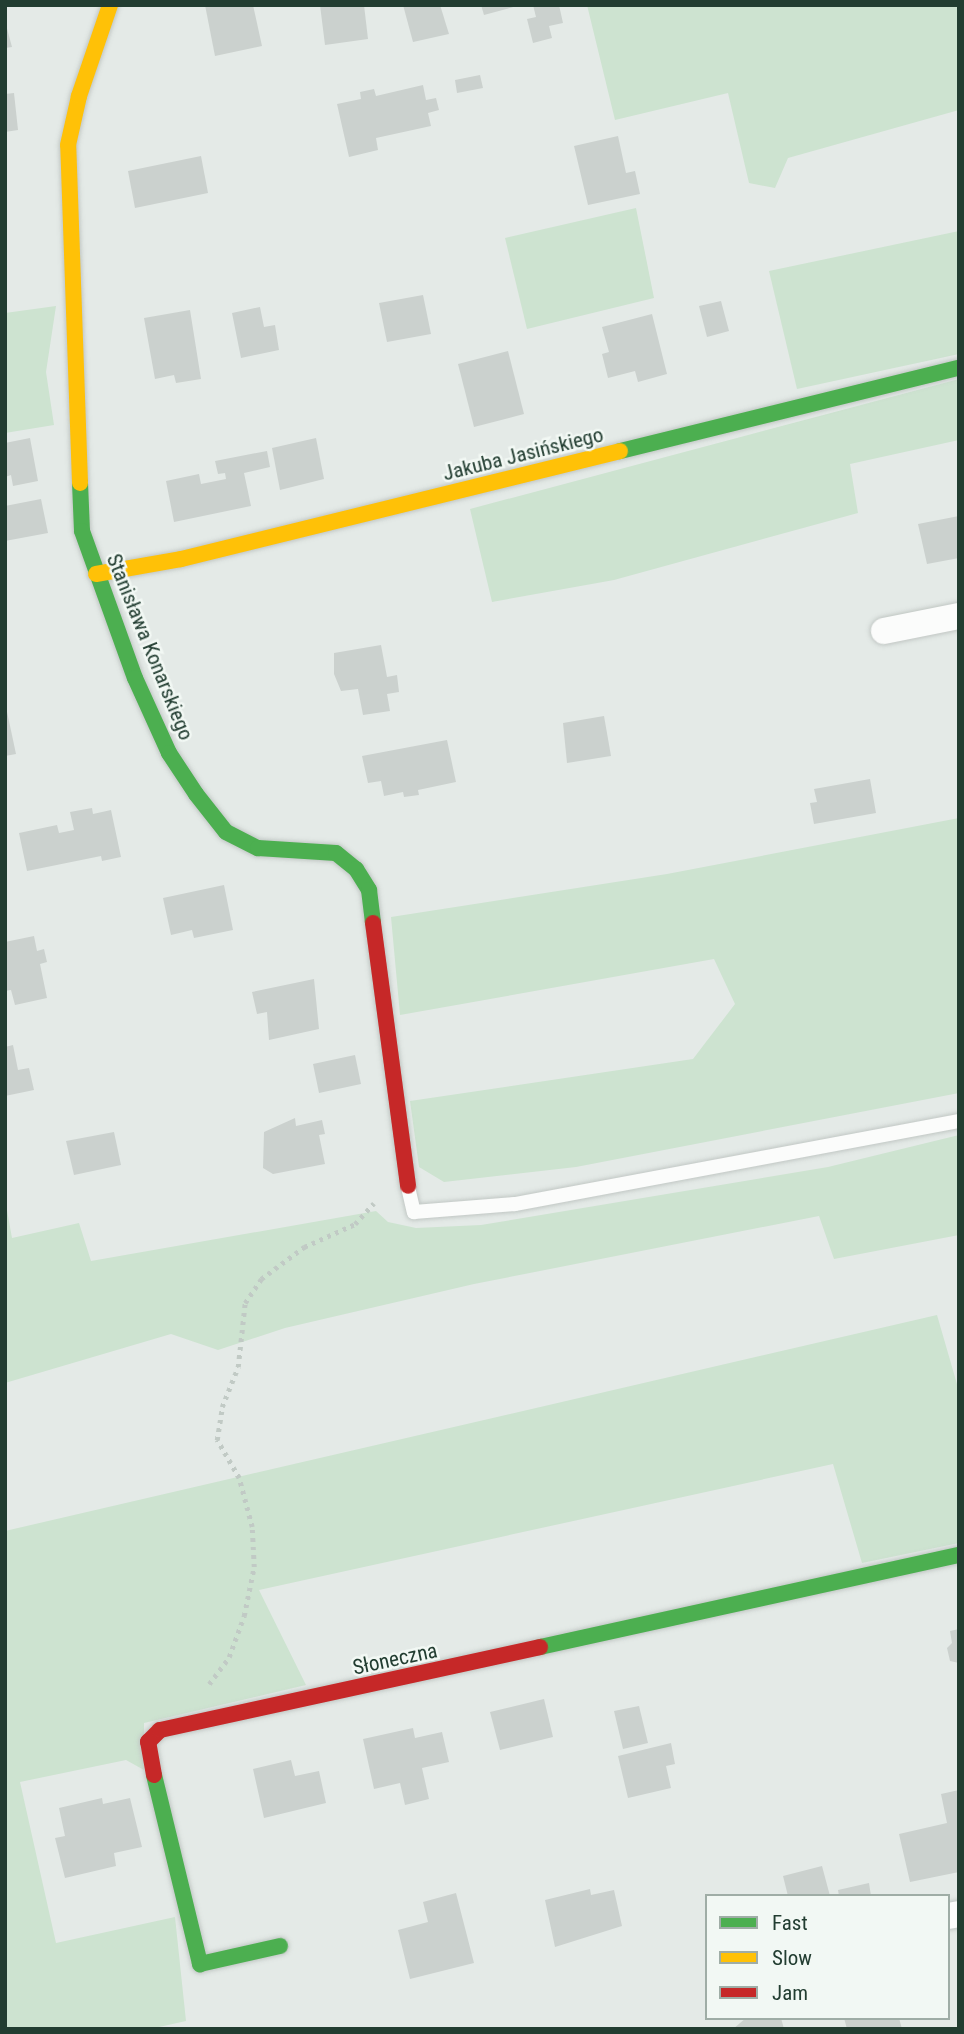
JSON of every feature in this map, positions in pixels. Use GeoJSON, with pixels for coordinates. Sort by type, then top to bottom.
{"type":"FeatureCollection","features":[{"type":"Feature","properties":{"kind":"street","name":"Stanisława Konarskiego"},"geometry":{"type":"LineString","coordinates":[[110,5],[79,96],[68,145],[82,531],[96,574],[169,753],[226,832],[258,848],[336,853],[356,869],[369,890],[408,1186]]}},
{"type":"Feature","properties":{"kind":"street","name":"Jakuba Jasińskiego"},"geometry":{"type":"LineString","coordinates":[[96,574],[181,559],[959,368]]}},
{"type":"Feature","properties":{"kind":"street"},"geometry":{"type":"LineString","coordinates":[[884,631],[959,616]]}},
{"type":"Feature","properties":{"kind":"street","name":"Słoneczna"},"geometry":{"type":"LineString","coordinates":[[280,1946],[200,1964],[166,1835],[148,1742],[160,1730],[959,1555]]}},
{"type":"Feature","properties":{"kind":"lane"},"geometry":{"type":"LineString","coordinates":[[408,1186],[414,1212],[515,1204],[959,1121]]}},
{"type":"Feature","properties":{"kind":"path"},"geometry":{"type":"LineString","coordinates":[[199,1694],[229,1657],[244,1616],[254,1567],[252,1527],[239,1478],[217,1440],[222,1407],[239,1367],[245,1303],[261,1279],[304,1247],[355,1224],[374,1203]]}},
{"type":"Feature","properties":{"kind":"green space"},"geometry":{"type":"Polygon","coordinates":[[[587,5],[959,5],[959,110],[788,158],[775,188],[749,183],[728,93],[615,120],[587,5]]]}},
{"type":"Feature","properties":{"kind":"green space"},"geometry":{"type":"Polygon","coordinates":[[[636,208],[654,298],[527,329],[505,238],[636,208]]]}},
{"type":"Feature","properties":{"kind":"green space"},"geometry":{"type":"Polygon","coordinates":[[[959,231],[959,354],[797,389],[769,271],[959,231]]]}},
{"type":"Feature","properties":{"kind":"green space"},"geometry":{"type":"Polygon","coordinates":[[[56,306],[46,372],[54,425],[5,433],[5,313],[56,306]]]}},
{"type":"Feature","properties":{"kind":"green space"},"geometry":{"type":"Polygon","coordinates":[[[959,379],[959,440],[850,464],[858,513],[614,580],[492,602],[470,509],[959,379]]]}},
{"type":"Feature","properties":{"kind":"green space"},"geometry":{"type":"Polygon","coordinates":[[[959,818],[959,1093],[576,1167],[444,1182],[419,1167],[410,1101],[693,1059],[735,1004],[714,959],[400,1015],[391,917],[667,874],[959,818]]]}},
{"type":"Feature","properties":{"kind":"green space"},"geometry":{"type":"Polygon","coordinates":[[[959,1135],[959,1235],[834,1259],[819,1216],[474,1284],[285,1328],[218,1350],[171,1334],[5,1383],[5,1199],[12,1238],[79,1223],[91,1261],[376,1211],[388,1222],[416,1228],[481,1225],[828,1167],[959,1135]]]}},
{"type":"Feature","properties":{"kind":"green space"},"geometry":{"type":"Polygon","coordinates":[[[937,1315],[959,1391],[959,1543],[862,1563],[833,1464],[259,1590],[306,1685],[144,1723],[144,1770],[126,1760],[20,1782],[56,1943],[175,1917],[186,2021],[150,2029],[5,2029],[5,1531],[937,1315]]]}},
{"type":"Feature","properties":{"kind":"building"},"geometry":{"type":"Polygon","coordinates":[[[205,5],[253,5],[262,46],[215,56],[205,5]]]}},
{"type":"Feature","properties":{"kind":"building"},"geometry":{"type":"Polygon","coordinates":[[[320,5],[364,5],[368,39],[325,45],[320,5]]]}},
{"type":"Feature","properties":{"kind":"building"},"geometry":{"type":"Polygon","coordinates":[[[403,5],[440,5],[449,34],[413,42],[403,5]]]}},
{"type":"Feature","properties":{"kind":"building"},"geometry":{"type":"Polygon","coordinates":[[[481,5],[517,5],[517,6],[484,15],[481,5]]]}},
{"type":"Feature","properties":{"kind":"building"},"geometry":{"type":"Polygon","coordinates":[[[533,5],[559,5],[563,23],[549,26],[552,38],[533,43],[527,19],[536,17],[533,5]]]}},
{"type":"Feature","properties":{"kind":"building"},"geometry":{"type":"Polygon","coordinates":[[[5,21],[12,47],[5,48],[5,21]]]}},
{"type":"Feature","properties":{"kind":"building"},"geometry":{"type":"Polygon","coordinates":[[[480,75],[483,88],[457,93],[455,80],[480,75]]]}},
{"type":"Feature","properties":{"kind":"building"},"geometry":{"type":"Polygon","coordinates":[[[423,85],[426,100],[436,98],[439,110],[428,113],[431,126],[376,138],[378,150],[349,157],[337,104],[361,99],[360,92],[374,89],[376,96],[423,85]]]}},
{"type":"Feature","properties":{"kind":"building"},"geometry":{"type":"Polygon","coordinates":[[[14,93],[18,130],[5,132],[5,94],[14,93]]]}},
{"type":"Feature","properties":{"kind":"building"},"geometry":{"type":"Polygon","coordinates":[[[618,136],[626,173],[635,171],[640,194],[588,205],[574,146],[618,136]]]}},
{"type":"Feature","properties":{"kind":"building"},"geometry":{"type":"Polygon","coordinates":[[[201,156],[208,193],[135,208],[128,171],[201,156]]]}},
{"type":"Feature","properties":{"kind":"building"},"geometry":{"type":"Polygon","coordinates":[[[423,295],[431,334],[387,342],[379,303],[423,295]]]}},
{"type":"Feature","properties":{"kind":"building"},"geometry":{"type":"Polygon","coordinates":[[[721,301],[729,331],[707,337],[699,306],[721,301]]]}},
{"type":"Feature","properties":{"kind":"building"},"geometry":{"type":"Polygon","coordinates":[[[260,307],[264,327],[275,325],[279,350],[241,358],[232,313],[260,307]]]}},
{"type":"Feature","properties":{"kind":"building"},"geometry":{"type":"Polygon","coordinates":[[[190,310],[201,379],[176,383],[174,375],[155,379],[144,318],[190,310]]]}},
{"type":"Feature","properties":{"kind":"building"},"geometry":{"type":"Polygon","coordinates":[[[652,314],[667,374],[638,382],[635,371],[608,378],[602,354],[609,352],[602,327],[652,314]]]}},
{"type":"Feature","properties":{"kind":"building"},"geometry":{"type":"Polygon","coordinates":[[[508,351],[524,414],[474,427],[458,364],[508,351]]]}},
{"type":"Feature","properties":{"kind":"building"},"geometry":{"type":"Polygon","coordinates":[[[30,438],[38,481],[13,486],[11,475],[5,477],[5,443],[30,438]]]}},
{"type":"Feature","properties":{"kind":"building"},"geometry":{"type":"Polygon","coordinates":[[[316,438],[324,479],[280,490],[272,448],[316,438]]]}},
{"type":"Feature","properties":{"kind":"building"},"geometry":{"type":"Polygon","coordinates":[[[267,451],[270,467],[244,473],[251,506],[174,522],[166,481],[199,474],[201,484],[226,479],[225,473],[218,474],[215,461],[267,451]]]}},
{"type":"Feature","properties":{"kind":"building"},"geometry":{"type":"Polygon","coordinates":[[[41,499],[48,533],[5,541],[5,506],[41,499]]]}},
{"type":"Feature","properties":{"kind":"building"},"geometry":{"type":"Polygon","coordinates":[[[959,516],[959,558],[927,564],[918,524],[959,516]]]}},
{"type":"Feature","properties":{"kind":"building"},"geometry":{"type":"Polygon","coordinates":[[[381,645],[387,677],[397,675],[399,692],[387,694],[390,711],[363,715],[358,689],[341,691],[334,674],[334,653],[381,645]]]}},
{"type":"Feature","properties":{"kind":"building"},"geometry":{"type":"Polygon","coordinates":[[[5,708],[16,754],[5,756],[5,708]]]}},
{"type":"Feature","properties":{"kind":"building"},"geometry":{"type":"Polygon","coordinates":[[[604,716],[611,756],[567,763],[563,723],[604,716]]]}},
{"type":"Feature","properties":{"kind":"building"},"geometry":{"type":"Polygon","coordinates":[[[447,740],[456,782],[418,790],[419,795],[404,797],[403,792],[384,796],[381,781],[368,783],[362,756],[447,740]]]}},
{"type":"Feature","properties":{"kind":"building"},"geometry":{"type":"Polygon","coordinates":[[[870,779],[876,813],[814,824],[810,803],[817,802],[814,789],[870,779]]]}},
{"type":"Feature","properties":{"kind":"building"},"geometry":{"type":"Polygon","coordinates":[[[92,808],[93,814],[111,810],[121,857],[102,861],[101,856],[27,871],[19,833],[57,825],[59,833],[74,830],[70,812],[92,808]]]}},
{"type":"Feature","properties":{"kind":"building"},"geometry":{"type":"Polygon","coordinates":[[[224,885],[233,930],[194,938],[192,930],[171,935],[163,898],[224,885]]]}},
{"type":"Feature","properties":{"kind":"building"},"geometry":{"type":"Polygon","coordinates":[[[34,936],[37,951],[44,949],[47,962],[40,964],[47,998],[15,1005],[11,990],[5,991],[5,942],[34,936]]]}},
{"type":"Feature","properties":{"kind":"building"},"geometry":{"type":"Polygon","coordinates":[[[314,979],[319,1029],[269,1040],[267,1012],[257,1014],[252,992],[314,979]]]}},
{"type":"Feature","properties":{"kind":"building"},"geometry":{"type":"Polygon","coordinates":[[[13,1045],[18,1070],[29,1068],[34,1090],[5,1096],[5,1047],[13,1045]]]}},
{"type":"Feature","properties":{"kind":"building"},"geometry":{"type":"Polygon","coordinates":[[[355,1055],[361,1084],[319,1093],[313,1064],[355,1055]]]}},
{"type":"Feature","properties":{"kind":"building"},"geometry":{"type":"Polygon","coordinates":[[[295,1118],[296,1126],[322,1120],[325,1134],[319,1135],[325,1164],[273,1174],[263,1168],[264,1132],[295,1118]]]}},
{"type":"Feature","properties":{"kind":"building"},"geometry":{"type":"Polygon","coordinates":[[[114,1132],[121,1165],[74,1175],[66,1141],[114,1132]]]}},
{"type":"Feature","properties":{"kind":"building"},"geometry":{"type":"Polygon","coordinates":[[[959,1629],[959,1663],[950,1661],[947,1648],[952,1643],[950,1631],[959,1629]]]}},
{"type":"Feature","properties":{"kind":"building"},"geometry":{"type":"Polygon","coordinates":[[[544,1699],[553,1737],[500,1750],[490,1712],[544,1699]]]}},
{"type":"Feature","properties":{"kind":"building"},"geometry":{"type":"Polygon","coordinates":[[[639,1706],[648,1743],[623,1749],[614,1711],[639,1706]]]}},
{"type":"Feature","properties":{"kind":"building"},"geometry":{"type":"Polygon","coordinates":[[[413,1728],[415,1738],[442,1732],[449,1762],[422,1768],[429,1799],[405,1805],[400,1783],[374,1789],[363,1739],[413,1728]]]}},
{"type":"Feature","properties":{"kind":"building"},"geometry":{"type":"Polygon","coordinates":[[[671,1743],[675,1764],[666,1766],[671,1788],[628,1798],[618,1756],[671,1743]]]}},
{"type":"Feature","properties":{"kind":"building"},"geometry":{"type":"Polygon","coordinates":[[[291,1760],[295,1776],[319,1771],[326,1803],[264,1818],[253,1769],[291,1760]]]}},
{"type":"Feature","properties":{"kind":"building"},"geometry":{"type":"Polygon","coordinates":[[[959,1790],[959,1872],[910,1882],[899,1834],[947,1823],[941,1794],[959,1790]]]}},
{"type":"Feature","properties":{"kind":"building"},"geometry":{"type":"Polygon","coordinates":[[[102,1798],[103,1804],[130,1798],[142,1847],[114,1853],[116,1866],[65,1878],[55,1838],[65,1836],[59,1808],[102,1798]]]}},
{"type":"Feature","properties":{"kind":"building"},"geometry":{"type":"Polygon","coordinates":[[[822,1866],[829,1894],[788,1894],[783,1876],[822,1866]]]}},
{"type":"Feature","properties":{"kind":"building"},"geometry":{"type":"Polygon","coordinates":[[[869,1883],[871,1894],[839,1894],[838,1890],[869,1883]]]}},
{"type":"Feature","properties":{"kind":"building"},"geometry":{"type":"Polygon","coordinates":[[[590,1889],[591,1895],[614,1890],[622,1926],[555,1947],[545,1900],[590,1889]]]}},
{"type":"Feature","properties":{"kind":"building"},"geometry":{"type":"Polygon","coordinates":[[[456,1893],[474,1963],[410,1979],[398,1930],[428,1922],[423,1902],[456,1893]]]}},
{"type":"Feature","properties":{"kind":"building"},"geometry":{"type":"Polygon","coordinates":[[[744,2020],[782,2020],[784,2029],[733,2029],[744,2020]]]}},
{"type":"Feature","properties":{"kind":"building"},"geometry":{"type":"Polygon","coordinates":[[[845,2020],[900,2020],[902,2029],[847,2029],[845,2020]]]}},
{"type":"Feature","properties":{"kind":"traffic: fast"},"geometry":{"type":"LineString","coordinates":[[620,451],[959,368]]}},
{"type":"Feature","properties":{"kind":"traffic: fast"},"geometry":{"type":"LineString","coordinates":[[80,483],[82,531],[135,678],[169,753],[196,794],[226,832],[258,848],[336,853],[356,869],[369,890],[373,923]]}},
{"type":"Feature","properties":{"kind":"traffic: fast"},"geometry":{"type":"LineString","coordinates":[[540,1647],[959,1555]]}},
{"type":"Feature","properties":{"kind":"traffic: fast"},"geometry":{"type":"LineString","coordinates":[[154,1775],[200,1964],[280,1946]]}},
{"type":"Feature","properties":{"kind":"traffic: slow"},"geometry":{"type":"LineString","coordinates":[[80,483],[68,145],[79,96],[110,5]]}},
{"type":"Feature","properties":{"kind":"traffic: slow"},"geometry":{"type":"LineString","coordinates":[[96,574],[181,559],[620,451]]}},
{"type":"Feature","properties":{"kind":"traffic: jam"},"geometry":{"type":"LineString","coordinates":[[373,923],[408,1186]]}},
{"type":"Feature","properties":{"kind":"traffic: jam"},"geometry":{"type":"LineString","coordinates":[[154,1775],[148,1742],[160,1730],[540,1647]]}}]}
